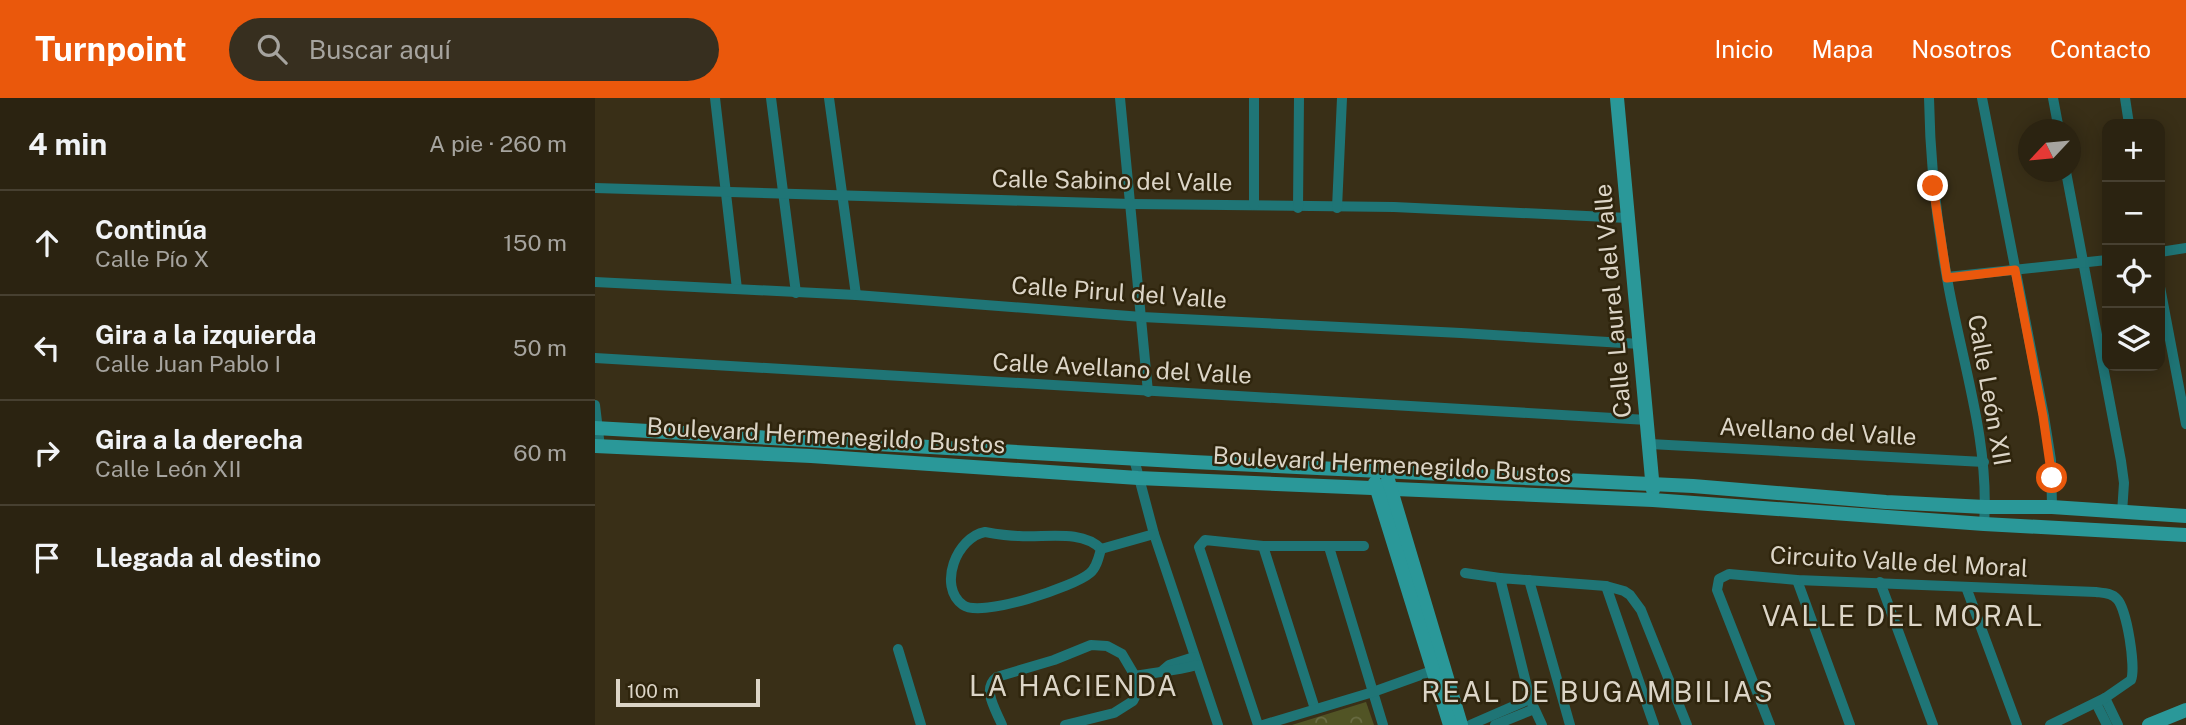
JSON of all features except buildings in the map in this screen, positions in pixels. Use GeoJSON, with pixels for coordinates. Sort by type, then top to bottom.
{"type":"FeatureCollection","features":[{"type":"Feature","properties":{"kind":"street"},"geometry":{"type":"LineString","coordinates":[[715,98],[737,289]]}},
{"type":"Feature","properties":{"kind":"street"},"geometry":{"type":"LineString","coordinates":[[771,98],[796,293]]}},
{"type":"Feature","properties":{"kind":"street"},"geometry":{"type":"LineString","coordinates":[[829,98],[856,296]]}},
{"type":"Feature","properties":{"kind":"street"},"geometry":{"type":"LineString","coordinates":[[1120,98],[1148,392]]}},
{"type":"Feature","properties":{"kind":"street"},"geometry":{"type":"LineString","coordinates":[[1254,98],[1254,205]]}},
{"type":"Feature","properties":{"kind":"street"},"geometry":{"type":"LineString","coordinates":[[1298,208],[1299,98]]}},
{"type":"Feature","properties":{"kind":"street"},"geometry":{"type":"LineString","coordinates":[[1337,208],[1342,98]]}},
{"type":"Feature","properties":{"kind":"street","name":"Calle Laurel del Valle"},"geometry":{"type":"LineString","coordinates":[[1617,98],[1653,499]]}},
{"type":"Feature","properties":{"kind":"street","name":"Calle León XII"},"geometry":{"type":"LineString","coordinates":[[1929,98],[1932,177],[1947,278],[1984,462],[1984,524]]}},
{"type":"Feature","properties":{"kind":"street"},"geometry":{"type":"LineString","coordinates":[[1982,98],[2051,460],[2052,507]]}},
{"type":"Feature","properties":{"kind":"street"},"geometry":{"type":"LineString","coordinates":[[2053,98],[2057,119]]}},
{"type":"Feature","properties":{"kind":"street"},"geometry":{"type":"LineString","coordinates":[[2125,98],[2128,119]]}},
{"type":"Feature","properties":{"kind":"street"},"geometry":{"type":"LineString","coordinates":[[2069,182],[2121,461],[2122,513]]}},
{"type":"Feature","properties":{"kind":"street","name":"Calle Sabino del Valle"},"geometry":{"type":"LineString","coordinates":[[595,188],[1298,208],[1394,207],[1628,218]]}},
{"type":"Feature","properties":{"kind":"street"},"geometry":{"type":"LineString","coordinates":[[2165,251],[2186,248]]}},
{"type":"Feature","properties":{"kind":"street"},"geometry":{"type":"LineString","coordinates":[[1947,278],[2102,261]]}},
{"type":"Feature","properties":{"kind":"street","name":"Calle Pirul del Valle"},"geometry":{"type":"LineString","coordinates":[[595,282],[856,296],[1142,317],[1640,344]]}},
{"type":"Feature","properties":{"kind":"street"},"geometry":{"type":"LineString","coordinates":[[2164,308],[2186,424]]}},
{"type":"Feature","properties":{"kind":"street","name":"Calle Avellano del Valle"},"geometry":{"type":"LineString","coordinates":[[595,358],[1647,421]]}},
{"type":"Feature","properties":{"kind":"street"},"geometry":{"type":"LineString","coordinates":[[595,405],[597,447]]}},
{"type":"Feature","properties":{"kind":"street","name":"Boulevard Hermenegildo Bustos"},"geometry":{"type":"LineString","coordinates":[[597,428],[1134,459],[1653,484],[1985,507],[2052,507],[2186,516]]}},
{"type":"Feature","properties":{"kind":"street","name":"Avellano del Valle"},"geometry":{"type":"LineString","coordinates":[[1650,444],[1984,462]]}},
{"type":"Feature","properties":{"kind":"street","name":"Boulevard Hermenegildo Bustos"},"geometry":{"type":"LineString","coordinates":[[597,447],[811,456],[1138,478],[1653,499],[2186,536]]}},
{"type":"Feature","properties":{"kind":"street"},"geometry":{"type":"LineString","coordinates":[[1134,459],[1154,534],[1217,725]]}},
{"type":"Feature","properties":{"kind":"street"},"geometry":{"type":"LineString","coordinates":[[1379,471],[1438,669],[1450,725]]}},
{"type":"Feature","properties":{"kind":"street"},"geometry":{"type":"LineString","coordinates":[[1397,515],[1402,499],[1415,488]]}},
{"type":"Feature","properties":{"kind":"street"},"geometry":{"type":"LineString","coordinates":[[1384,489],[1397,515],[1401,549]]}},
{"type":"Feature","properties":{"kind":"street"},"geometry":{"type":"LineString","coordinates":[[976,534],[1068,537],[1091,540],[1101,549],[1090,573],[1046,593],[1009,605],[976,609],[963,605],[955,594],[951,580],[958,551],[976,534]]}},
{"type":"Feature","properties":{"kind":"street"},"geometry":{"type":"LineString","coordinates":[[1101,549],[1154,534]]}},
{"type":"Feature","properties":{"kind":"street"},"geometry":{"type":"LineString","coordinates":[[1364,546],[1263,546],[1205,540],[1199,547],[1261,725],[1373,692],[1438,669]]}},
{"type":"Feature","properties":{"kind":"street"},"geometry":{"type":"LineString","coordinates":[[1263,546],[1314,709]]}},
{"type":"Feature","properties":{"kind":"street"},"geometry":{"type":"LineString","coordinates":[[1329,547],[1383,725]]}},
{"type":"Feature","properties":{"kind":"street"},"geometry":{"type":"LineString","coordinates":[[1465,573],[1606,586],[1630,595],[1641,610],[1687,725]]}},
{"type":"Feature","properties":{"kind":"street","name":"Circuito Valle del Moral"},"geometry":{"type":"LineString","coordinates":[[1770,725],[1720,598],[1717,585],[1719,579],[1729,574],[1797,580],[2096,592],[2114,596],[2122,607],[2134,672],[2129,683],[2100,701],[2050,725]]}},
{"type":"Feature","properties":{"kind":"street"},"geometry":{"type":"LineString","coordinates":[[1500,578],[1532,704],[1542,725]]}},
{"type":"Feature","properties":{"kind":"street"},"geometry":{"type":"LineString","coordinates":[[1529,580],[1570,725]]}},
{"type":"Feature","properties":{"kind":"street"},"geometry":{"type":"LineString","coordinates":[[1797,580],[1850,725]]}},
{"type":"Feature","properties":{"kind":"street"},"geometry":{"type":"LineString","coordinates":[[1880,582],[1933,725]]}},
{"type":"Feature","properties":{"kind":"street"},"geometry":{"type":"LineString","coordinates":[[1606,586],[1654,725]]}},
{"type":"Feature","properties":{"kind":"street"},"geometry":{"type":"LineString","coordinates":[[1966,586],[2017,725]]}},
{"type":"Feature","properties":{"kind":"street"},"geometry":{"type":"LineString","coordinates":[[1002,725],[988,690],[993,680],[1005,673],[1054,660],[1098,644],[1122,654],[1135,676],[1136,695],[1128,706],[1114,713],[1065,725]]}},
{"type":"Feature","properties":{"kind":"street"},"geometry":{"type":"LineString","coordinates":[[898,649],[921,725]]}},
{"type":"Feature","properties":{"kind":"street"},"geometry":{"type":"LineString","coordinates":[[1135,676],[1162,671],[1170,665],[1196,661]]}},
{"type":"Feature","properties":{"kind":"street"},"geometry":{"type":"LineString","coordinates":[[1438,669],[1461,725]]}},
{"type":"Feature","properties":{"kind":"street"},"geometry":{"type":"LineString","coordinates":[[2100,701],[2107,725]]}},
{"type":"Feature","properties":{"kind":"street"},"geometry":{"type":"LineString","coordinates":[[2100,701],[2118,725]]}},
{"type":"Feature","properties":{"kind":"street"},"geometry":{"type":"LineString","coordinates":[[1470,725],[1532,704]]}},
{"type":"Feature","properties":{"kind":"street"},"geometry":{"type":"LineString","coordinates":[[1495,725],[1532,704]]}},
{"type":"Feature","properties":{"kind":"street"},"geometry":{"type":"LineString","coordinates":[[2149,725],[2186,710]]}},
{"type":"Feature","properties":{"kind":"green space"},"geometry":{"type":"Polygon","coordinates":[[[1366,702],[1374,725],[1292,725],[1366,702]]]}},
{"type":"Feature","properties":{"kind":"district","name":"VALLE DEL MORAL"},"geometry":{"type":"Point","coordinates":[1903,616]}},
{"type":"Feature","properties":{"kind":"district","name":"LA HACIENDA"},"geometry":{"type":"Point","coordinates":[1074,686]}},
{"type":"Feature","properties":{"kind":"district","name":"REAL DE BUGAMBILIAS"},"geometry":{"type":"Point","coordinates":[1598,692]}},
{"type":"Feature","properties":{"kind":"route"},"geometry":{"type":"LineString","coordinates":[[1933,186],[1947,278],[2015,270],[2051,460],[2052,478]]}}]}
